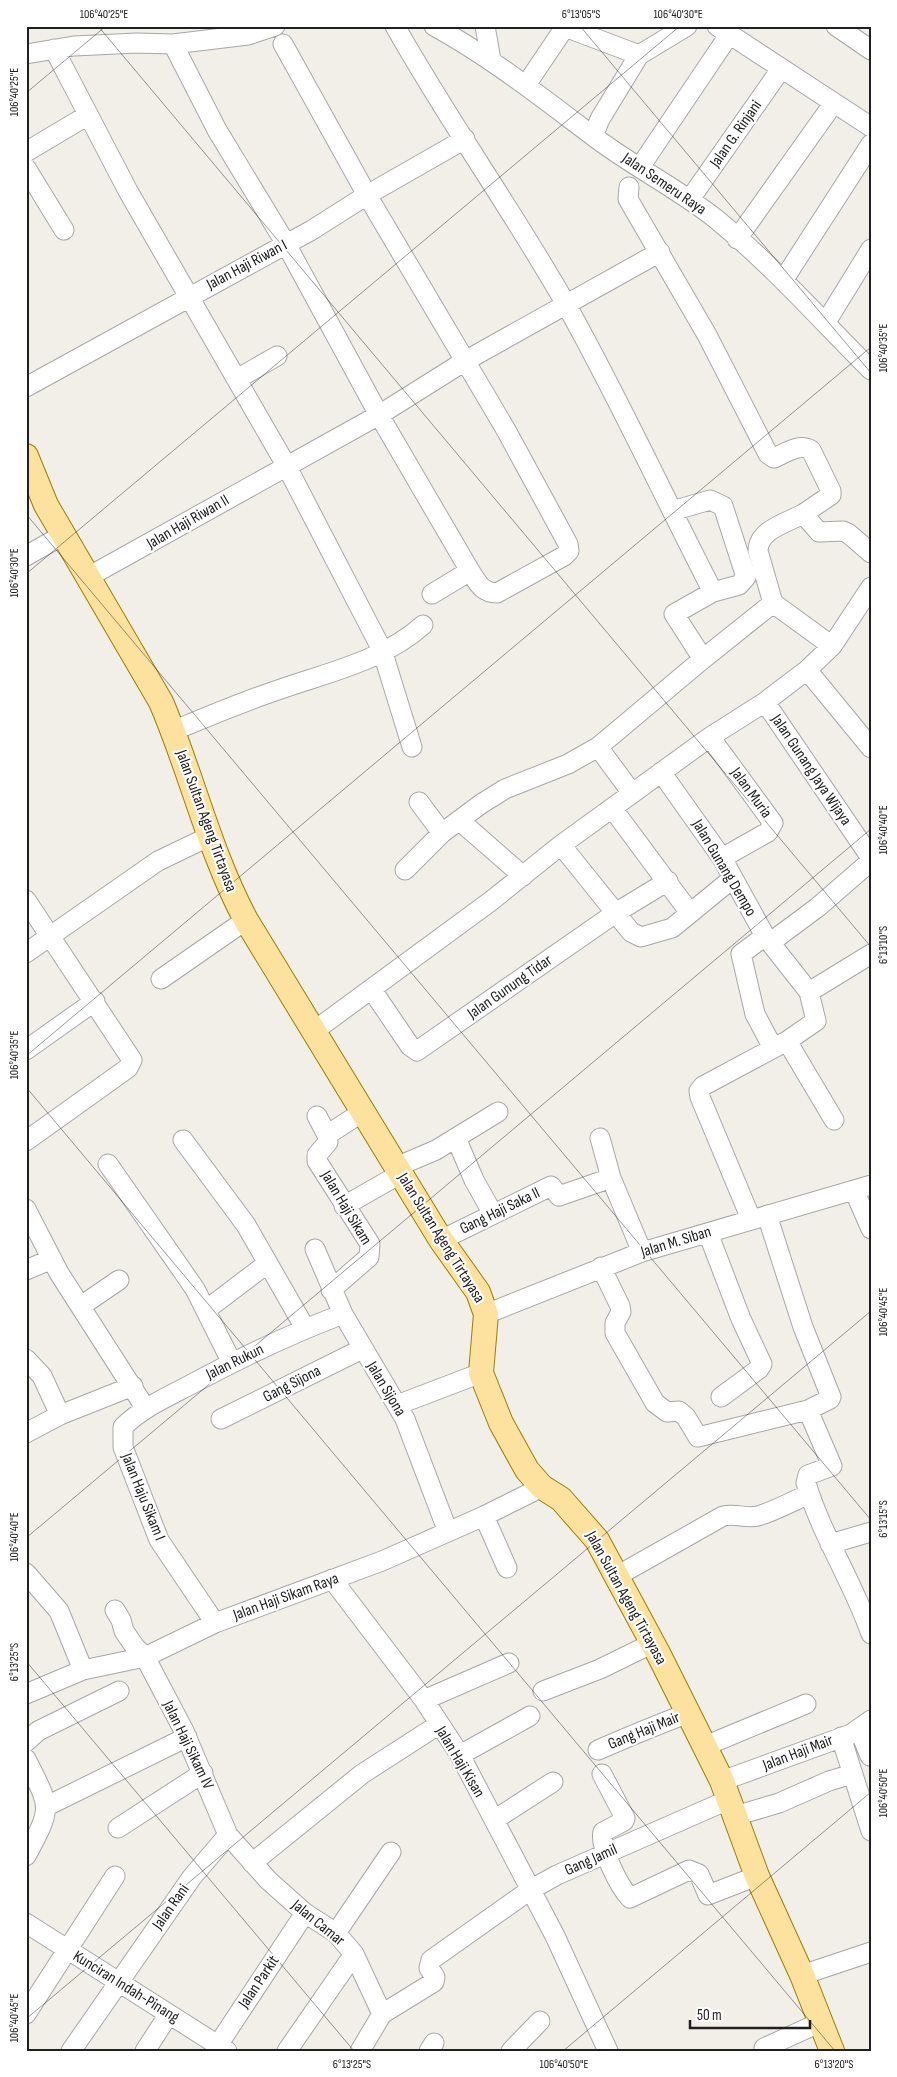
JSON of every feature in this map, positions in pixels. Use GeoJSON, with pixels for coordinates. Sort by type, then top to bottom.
{"type":"FeatureCollection","features":[{"type":"Feature","properties":{"kind":"main road","name":"Jalan Sultan Ageng Tirtayasa"},"geometry":{"type":"LineString","coordinates":[[26,456],[46,505],[154,687],[173,730],[208,837],[229,888],[246,920],[441,1240],[478,1292],[486,1314],[481,1373],[501,1423],[527,1470],[542,1487],[561,1499],[598,1540],[653,1643],[705,1746],[728,1799],[756,1876],[802,1975],[832,2051]]}},
{"type":"Feature","properties":{"kind":"street"},"geometry":{"type":"LineString","coordinates":[[26,54],[135,35],[173,44],[196,33],[254,30],[276,26]]}},
{"type":"Feature","properties":{"kind":"street"},"geometry":{"type":"LineString","coordinates":[[395,26],[418,68],[465,139],[566,306],[713,592]]}},
{"type":"Feature","properties":{"kind":"street","name":"Jalan Semeru Raya"},"geometry":{"type":"LineString","coordinates":[[434,26],[462,34],[492,60],[593,136],[690,199],[784,279],[870,367]]}},
{"type":"Feature","properties":{"kind":"street"},"geometry":{"type":"LineString","coordinates":[[485,26],[492,60]]}},
{"type":"Feature","properties":{"kind":"street"},"geometry":{"type":"LineString","coordinates":[[526,84],[565,26],[592,30],[639,55]]}},
{"type":"Feature","properties":{"kind":"street"},"geometry":{"type":"LineString","coordinates":[[593,136],[600,119],[639,55],[687,26]]}},
{"type":"Feature","properties":{"kind":"street"},"geometry":{"type":"LineString","coordinates":[[836,26],[871,50]]}},
{"type":"Feature","properties":{"kind":"street"},"geometry":{"type":"LineString","coordinates":[[640,168],[723,30],[833,104],[871,127]]}},
{"type":"Feature","properties":{"kind":"street"},"geometry":{"type":"LineString","coordinates":[[173,44],[217,130],[286,244],[379,415],[470,571],[481,588],[488,593],[497,593],[564,556],[569,551],[568,544],[555,516],[367,195],[283,44]]}},
{"type":"Feature","properties":{"kind":"street"},"geometry":{"type":"LineString","coordinates":[[54,49],[128,191],[238,379],[286,466],[382,650],[412,747]]}},
{"type":"Feature","properties":{"kind":"street","name":"Jalan G. Rinjani"},"geometry":{"type":"LineString","coordinates":[[690,199],[781,69]]}},
{"type":"Feature","properties":{"kind":"street"},"geometry":{"type":"LineString","coordinates":[[737,239],[833,104]]}},
{"type":"Feature","properties":{"kind":"street"},"geometry":{"type":"LineString","coordinates":[[26,152],[88,115]]}},
{"type":"Feature","properties":{"kind":"street","name":"Jalan Haji Riwan I"},"geometry":{"type":"LineString","coordinates":[[26,387],[286,244],[465,139]]}},
{"type":"Feature","properties":{"kind":"street"},"geometry":{"type":"LineString","coordinates":[[784,279],[871,144]]}},
{"type":"Feature","properties":{"kind":"street"},"geometry":{"type":"LineString","coordinates":[[26,168],[64,230]]}},
{"type":"Feature","properties":{"kind":"street"},"geometry":{"type":"LineString","coordinates":[[629,187],[628,199],[707,334],[768,454],[774,458],[798,447],[805,446],[811,450],[831,491],[831,495],[803,514],[762,536],[758,543],[758,551],[773,603],[832,646]]}},
{"type":"Feature","properties":{"kind":"street"},"geometry":{"type":"LineString","coordinates":[[826,322],[871,249]]}},
{"type":"Feature","properties":{"kind":"street","name":"Jalan Haji Riwan II"},"geometry":{"type":"LineString","coordinates":[[88,577],[379,415],[465,361],[660,252]]}},
{"type":"Feature","properties":{"kind":"street"},"geometry":{"type":"LineString","coordinates":[[238,379],[277,356]]}},
{"type":"Feature","properties":{"kind":"street"},"geometry":{"type":"LineString","coordinates":[[672,511],[710,500],[723,506],[746,577],[739,585],[713,592],[674,614],[702,659]]}},
{"type":"Feature","properties":{"kind":"street"},"geometry":{"type":"LineString","coordinates":[[803,514],[819,532],[843,531],[871,554]]}},
{"type":"Feature","properties":{"kind":"street"},"geometry":{"type":"LineString","coordinates":[[26,556],[63,535]]}},
{"type":"Feature","properties":{"kind":"street"},"geometry":{"type":"LineString","coordinates":[[432,594],[470,571]]}},
{"type":"Feature","properties":{"kind":"street"},"geometry":{"type":"LineString","coordinates":[[314,1031],[372,990],[561,845],[661,772],[710,737],[766,704],[807,670],[864,615],[871,588]]}},
{"type":"Feature","properties":{"kind":"street"},"geometry":{"type":"LineString","coordinates":[[405,870],[442,833],[505,790],[568,764],[598,747],[702,659],[773,603]]}},
{"type":"Feature","properties":{"kind":"street"},"geometry":{"type":"LineString","coordinates":[[173,730],[246,701],[361,662],[382,650],[404,642],[423,625]]}},
{"type":"Feature","properties":{"kind":"street"},"geometry":{"type":"LineString","coordinates":[[807,670],[869,744]]}},
{"type":"Feature","properties":{"kind":"street","name":"Jalan Gunang Jaya Wijaya"},"geometry":{"type":"LineString","coordinates":[[766,704],[871,859]]}},
{"type":"Feature","properties":{"kind":"street","name":"Jalan Muria"},"geometry":{"type":"LineString","coordinates":[[710,737],[773,823],[768,832],[722,858]]}},
{"type":"Feature","properties":{"kind":"street"},"geometry":{"type":"LineString","coordinates":[[598,747],[632,793]]}},
{"type":"Feature","properties":{"kind":"street","name":"Jalan Gunang Dempo"},"geometry":{"type":"LineString","coordinates":[[661,772],[722,858],[732,879],[767,938],[809,992]]}},
{"type":"Feature","properties":{"kind":"street"},"geometry":{"type":"LineString","coordinates":[[419,802],[442,833]]}},
{"type":"Feature","properties":{"kind":"street"},"geometry":{"type":"LineString","coordinates":[[612,808],[690,913]]}},
{"type":"Feature","properties":{"kind":"street"},"geometry":{"type":"LineString","coordinates":[[460,821],[523,876]]}},
{"type":"Feature","properties":{"kind":"street"},"geometry":{"type":"LineString","coordinates":[[26,953],[158,861],[208,837]]}},
{"type":"Feature","properties":{"kind":"street"},"geometry":{"type":"LineString","coordinates":[[561,845],[632,932],[641,937],[672,928],[732,879]]}},
{"type":"Feature","properties":{"kind":"street"},"geometry":{"type":"LineString","coordinates":[[834,1120],[780,1044],[755,1014],[742,954],[767,938],[775,940],[818,907],[871,859]]}},
{"type":"Feature","properties":{"kind":"street","name":"Jalan Gunung Tidar"},"geometry":{"type":"LineString","coordinates":[[372,990],[410,1046],[417,1051],[617,912],[668,881]]}},
{"type":"Feature","properties":{"kind":"street"},"geometry":{"type":"LineString","coordinates":[[26,900],[132,1060],[128,1068],[26,1141]]}},
{"type":"Feature","properties":{"kind":"street"},"geometry":{"type":"LineString","coordinates":[[160,979],[246,920]]}},
{"type":"Feature","properties":{"kind":"street"},"geometry":{"type":"LineString","coordinates":[[602,1267],[620,1306],[621,1312],[615,1322],[615,1332],[654,1403],[667,1412],[679,1410],[686,1417],[698,1437],[808,1410],[830,1400],[831,1397],[804,1327],[759,1217],[700,1097],[699,1091],[703,1086],[780,1044],[816,1021],[809,992],[871,954]]}},
{"type":"Feature","properties":{"kind":"street"},"geometry":{"type":"LineString","coordinates":[[26,1050],[94,1001]]}},
{"type":"Feature","properties":{"kind":"street"},"geometry":{"type":"LineString","coordinates":[[317,1116],[327,1135],[364,1112]]}},
{"type":"Feature","properties":{"kind":"street"},"geometry":{"type":"LineString","coordinates":[[344,1206],[398,1170],[498,1112]]}},
{"type":"Feature","properties":{"kind":"street","name":"Jalan Haji Sikam"},"geometry":{"type":"LineString","coordinates":[[327,1135],[328,1142],[319,1150],[317,1161],[370,1244],[372,1251],[370,1257],[331,1290]]}},
{"type":"Feature","properties":{"kind":"street"},"geometry":{"type":"LineString","coordinates":[[456,1138],[474,1180],[493,1214]]}},
{"type":"Feature","properties":{"kind":"street"},"geometry":{"type":"LineString","coordinates":[[600,1138],[611,1178],[642,1252]]}},
{"type":"Feature","properties":{"kind":"street"},"geometry":{"type":"LineString","coordinates":[[183,1140],[246,1225],[305,1328]]}},
{"type":"Feature","properties":{"kind":"street"},"geometry":{"type":"LineString","coordinates":[[108,1164],[190,1281],[232,1363]]}},
{"type":"Feature","properties":{"kind":"street","name":"Gang Haji Saka II"},"geometry":{"type":"LineString","coordinates":[[441,1240],[552,1186],[558,1196],[611,1178]]}},
{"type":"Feature","properties":{"kind":"street"},"geometry":{"type":"LineString","coordinates":[[862,1188],[871,1230]]}},
{"type":"Feature","properties":{"kind":"street","name":"Jalan M. Siban"},"geometry":{"type":"LineString","coordinates":[[486,1314],[642,1252],[862,1188]]}},
{"type":"Feature","properties":{"kind":"street"},"geometry":{"type":"LineString","coordinates":[[26,1209],[52,1259],[133,1386],[139,1413]]}},
{"type":"Feature","properties":{"kind":"street"},"geometry":{"type":"LineString","coordinates":[[708,1233],[741,1319],[762,1364],[760,1369],[721,1397]]}},
{"type":"Feature","properties":{"kind":"street","name":"Jalan Sijona"},"geometry":{"type":"LineString","coordinates":[[315,1250],[343,1314],[405,1419],[448,1532]]}},
{"type":"Feature","properties":{"kind":"street"},"geometry":{"type":"LineString","coordinates":[[26,1270],[52,1259]]}},
{"type":"Feature","properties":{"kind":"street"},"geometry":{"type":"LineString","coordinates":[[206,1310],[268,1263]]}},
{"type":"Feature","properties":{"kind":"street"},"geometry":{"type":"LineString","coordinates":[[81,1306],[119,1280]]}},
{"type":"Feature","properties":{"kind":"street","name":"Jalan Rukun"},"geometry":{"type":"LineString","coordinates":[[139,1413],[232,1363],[305,1328],[343,1314]]}},
{"type":"Feature","properties":{"kind":"street","name":"Gang Sijona"},"geometry":{"type":"LineString","coordinates":[[221,1420],[362,1349]]}},
{"type":"Feature","properties":{"kind":"street"},"geometry":{"type":"LineString","coordinates":[[26,1360],[42,1376],[60,1415]]}},
{"type":"Feature","properties":{"kind":"street"},"geometry":{"type":"LineString","coordinates":[[397,1405],[481,1373]]}},
{"type":"Feature","properties":{"kind":"street"},"geometry":{"type":"LineString","coordinates":[[26,1433],[60,1415],[133,1386]]}},
{"type":"Feature","properties":{"kind":"street"},"geometry":{"type":"LineString","coordinates":[[808,1410],[832,1466],[806,1478],[809,1494],[830,1544],[861,1605],[871,1634]]}},
{"type":"Feature","properties":{"kind":"street","name":"Jalan Haju Sikam I"},"geometry":{"type":"LineString","coordinates":[[139,1413],[123,1427],[123,1447],[159,1540],[216,1623]]}},
{"type":"Feature","properties":{"kind":"street","name":"Jalan Haji Sikam Raya"},"geometry":{"type":"LineString","coordinates":[[26,1694],[83,1670],[145,1657],[216,1623],[448,1532],[542,1487]]}},
{"type":"Feature","properties":{"kind":"street"},"geometry":{"type":"LineString","coordinates":[[617,1576],[723,1516],[734,1513],[758,1516],[809,1494]]}},
{"type":"Feature","properties":{"kind":"street"},"geometry":{"type":"LineString","coordinates":[[484,1516],[507,1568]]}},
{"type":"Feature","properties":{"kind":"street"},"geometry":{"type":"LineString","coordinates":[[830,1544],[871,1532]]}},
{"type":"Feature","properties":{"kind":"street"},"geometry":{"type":"LineString","coordinates":[[26,1573],[59,1611],[83,1670]]}},
{"type":"Feature","properties":{"kind":"street","name":"Jalan Haji Kisan"},"geometry":{"type":"LineString","coordinates":[[332,1579],[424,1700],[438,1725],[460,1755],[565,1959],[608,2051]]}},
{"type":"Feature","properties":{"kind":"street","name":"Jalan Haji Sikam IV"},"geometry":{"type":"LineString","coordinates":[[115,1610],[122,1620],[124,1631],[145,1657],[187,1737],[228,1835]]}},
{"type":"Feature","properties":{"kind":"street"},"geometry":{"type":"LineString","coordinates":[[543,1691],[600,1669],[653,1643]]}},
{"type":"Feature","properties":{"kind":"street"},"geometry":{"type":"LineString","coordinates":[[424,1700],[509,1663]]}},
{"type":"Feature","properties":{"kind":"street"},"geometry":{"type":"LineString","coordinates":[[26,1742],[38,1731],[119,1691]]}},
{"type":"Feature","properties":{"kind":"street"},"geometry":{"type":"LineString","coordinates":[[705,1746],[806,1704]]}},
{"type":"Feature","properties":{"kind":"street","name":"Gang Haji Mair"},"geometry":{"type":"LineString","coordinates":[[598,1750],[631,1738],[646,1728],[689,1713]]}},
{"type":"Feature","properties":{"kind":"street"},"geometry":{"type":"LineString","coordinates":[[460,1755],[530,1716]]}},
{"type":"Feature","properties":{"kind":"street"},"geometry":{"type":"LineString","coordinates":[[865,1724],[870,1756]]}},
{"type":"Feature","properties":{"kind":"street","name":"Jalan Haji Mair"},"geometry":{"type":"LineString","coordinates":[[728,1799],[865,1724]]}},
{"type":"Feature","properties":{"kind":"street"},"geometry":{"type":"LineString","coordinates":[[252,1863],[362,1774],[438,1725]]}},
{"type":"Feature","properties":{"kind":"street"},"geometry":{"type":"LineString","coordinates":[[47,1806],[187,1737]]}},
{"type":"Feature","properties":{"kind":"street"},"geometry":{"type":"LineString","coordinates":[[841,1737],[869,1825]]}},
{"type":"Feature","properties":{"kind":"street"},"geometry":{"type":"LineString","coordinates":[[26,1759],[47,1806],[41,1828],[26,1856]]}},
{"type":"Feature","properties":{"kind":"street"},"geometry":{"type":"LineString","coordinates":[[118,1828],[203,1773]]}},
{"type":"Feature","properties":{"kind":"street"},"geometry":{"type":"LineString","coordinates":[[602,1774],[625,1818],[624,1821],[603,1832],[601,1840],[605,1853],[630,1898],[689,1870],[699,1874],[707,1895],[756,1876]]}},
{"type":"Feature","properties":{"kind":"street"},"geometry":{"type":"LineString","coordinates":[[728,1799],[779,1803],[829,1781],[852,1774]]}},
{"type":"Feature","properties":{"kind":"street"},"geometry":{"type":"LineString","coordinates":[[494,1820],[553,1782]]}},
{"type":"Feature","properties":{"kind":"street","name":"Gang Jamil"},"geometry":{"type":"LineString","coordinates":[[382,2014],[434,1982],[435,1978],[428,1963],[530,1890],[605,1853],[728,1799]]}},
{"type":"Feature","properties":{"kind":"street","name":"Jalan Camar"},"geometry":{"type":"LineString","coordinates":[[228,1835],[252,1863],[305,1914],[336,1933],[354,1954],[382,2014]]}},
{"type":"Feature","properties":{"kind":"street","name":"Jalan Rani"},"geometry":{"type":"LineString","coordinates":[[71,2051],[192,1877],[228,1835]]}},
{"type":"Feature","properties":{"kind":"street"},"geometry":{"type":"LineString","coordinates":[[336,1933],[390,1852]]}},
{"type":"Feature","properties":{"kind":"street"},"geometry":{"type":"LineString","coordinates":[[26,2014],[115,1876]]}},
{"type":"Feature","properties":{"kind":"street","name":"Jalan Parkit"},"geometry":{"type":"LineString","coordinates":[[219,2049],[305,1914]]}},
{"type":"Feature","properties":{"kind":"street","name":"Kunciran Indah-Pinang"},"geometry":{"type":"LineString","coordinates":[[26,1923],[169,2014],[219,2049]]}},
{"type":"Feature","properties":{"kind":"street"},"geometry":{"type":"LineString","coordinates":[[802,1975],[871,1952]]}},
{"type":"Feature","properties":{"kind":"street"},"geometry":{"type":"LineString","coordinates":[[287,2051],[354,1954]]}},
{"type":"Feature","properties":{"kind":"street"},"geometry":{"type":"LineString","coordinates":[[145,2051],[169,2014]]}},
{"type":"Feature","properties":{"kind":"street"},"geometry":{"type":"LineString","coordinates":[[360,2051],[382,2014]]}},
{"type":"Feature","properties":{"kind":"street"},"geometry":{"type":"LineString","coordinates":[[512,2051],[540,2021]]}},
{"type":"Feature","properties":{"kind":"street"},"geometry":{"type":"LineString","coordinates":[[764,2048],[821,2022]]}}]}
